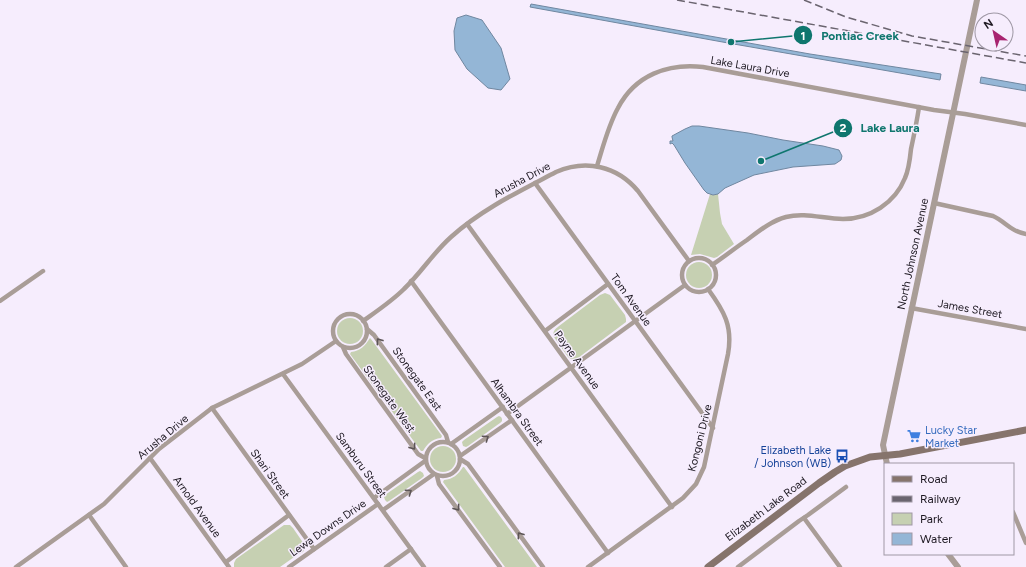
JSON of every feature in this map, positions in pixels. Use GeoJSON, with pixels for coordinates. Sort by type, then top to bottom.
{"type":"FeatureCollection","features":[{"type":"Feature","properties":{"kind":"main road","name":"Elizabeth Lake Road"},"geometry":{"type":"LineString","coordinates":[[708,567],[828,476],[845,466],[870,457],[900,454],[1026,430]]}},
{"type":"Feature","properties":{"kind":"street","name":"North Johnson Avenue"},"geometry":{"type":"LineString","coordinates":[[887,463],[883,445],[977,0]]}},
{"type":"Feature","properties":{"kind":"street","name":"Lake Laura Drive"},"geometry":{"type":"LineString","coordinates":[[597,166],[615,113],[626,96],[647,77],[673,67],[703,67],[1026,125]]}},
{"type":"Feature","properties":{"kind":"street"},"geometry":{"type":"LineString","coordinates":[[712,265],[768,225],[782,218],[801,215],[839,219],[853,218],[870,214],[883,206],[896,193],[909,165],[919,107]]}},
{"type":"Feature","properties":{"kind":"street","name":"Arusha Drive"},"geometry":{"type":"LineString","coordinates":[[363,321],[395,297],[440,248],[467,224],[495,205],[535,183],[556,172],[579,165],[597,166],[608,169],[633,186],[689,261]]}},
{"type":"Feature","properties":{"kind":"street","name":"Tom Avenue"},"geometry":{"type":"LineString","coordinates":[[535,183],[713,428]]}},
{"type":"Feature","properties":{"kind":"street"},"geometry":{"type":"LineString","coordinates":[[934,203],[993,216],[1012,230],[1026,234]]}},
{"type":"Feature","properties":{"kind":"street","name":"Payne Avenue"},"geometry":{"type":"LineString","coordinates":[[467,224],[672,506]]}},
{"type":"Feature","properties":{"kind":"street"},"geometry":{"type":"LineString","coordinates":[[696,258],[701,258],[712,265],[715,272],[715,278],[712,285],[708,289],[696,292],[685,285],[682,280],[682,272],[683,267],[689,261],[696,258]]}},
{"type":"Feature","properties":{"kind":"street"},"geometry":{"type":"LineString","coordinates":[[0,301],[43,271]]}},
{"type":"Feature","properties":{"kind":"street","name":"Alhambra Street"},"geometry":{"type":"LineString","coordinates":[[411,281],[608,553]]}},
{"type":"Feature","properties":{"kind":"street"},"geometry":{"type":"LineString","coordinates":[[544,331],[608,284]]}},
{"type":"Feature","properties":{"kind":"street"},"geometry":{"type":"LineString","coordinates":[[507,414],[685,285]]}},
{"type":"Feature","properties":{"kind":"street","name":"Kongoni Drive"},"geometry":{"type":"LineString","coordinates":[[588,567],[689,493],[700,476],[705,463],[713,428],[729,350],[730,336],[723,311],[708,289]]}},
{"type":"Feature","properties":{"kind":"street","name":"James Street"},"geometry":{"type":"LineString","coordinates":[[911,308],[1026,328]]}},
{"type":"Feature","properties":{"kind":"street"},"geometry":{"type":"LineString","coordinates":[[349,314],[354,314],[359,317],[363,321],[366,329],[365,338],[359,345],[350,348],[343,346],[336,341],[333,336],[333,328],[336,320],[341,316],[349,314]]}},
{"type":"Feature","properties":{"kind":"street","name":"Stonegate East"},"geometry":{"type":"LineString","coordinates":[[366,329],[374,335],[446,435],[450,443]]}},
{"type":"Feature","properties":{"kind":"street","name":"Arusha Drive"},"geometry":{"type":"LineString","coordinates":[[16,567],[111,498],[159,448],[212,408],[284,374],[307,361],[336,341]]}},
{"type":"Feature","properties":{"kind":"street","name":"Stonegate West"},"geometry":{"type":"LineString","coordinates":[[343,346],[346,354],[418,454],[425,460]]}},
{"type":"Feature","properties":{"kind":"street","name":"Samburu Street"},"geometry":{"type":"LineString","coordinates":[[284,374],[424,567]]}},
{"type":"Feature","properties":{"kind":"street"},"geometry":{"type":"LineString","coordinates":[[450,443],[503,407]]}},
{"type":"Feature","properties":{"kind":"street","name":"Shari Street"},"geometry":{"type":"LineString","coordinates":[[212,408],[314,549]]}},
{"type":"Feature","properties":{"kind":"street"},"geometry":{"type":"LineString","coordinates":[[460,458],[512,420]]}},
{"type":"Feature","properties":{"kind":"street"},"geometry":{"type":"LineString","coordinates":[[436,475],[445,476],[453,473],[458,467],[460,458],[457,449],[450,443],[440,442],[433,445],[428,451],[425,460],[428,469],[436,475],[440,484],[500,567]]}},
{"type":"Feature","properties":{"kind":"street","name":"Arnold Avenue"},"geometry":{"type":"LineString","coordinates":[[150,458],[229,567]]}},
{"type":"Feature","properties":{"kind":"street"},"geometry":{"type":"LineString","coordinates":[[460,458],[468,464],[543,567]]}},
{"type":"Feature","properties":{"kind":"street","name":"Lewa Downs Drive"},"geometry":{"type":"LineString","coordinates":[[374,498],[425,460]]}},
{"type":"Feature","properties":{"kind":"street","name":"Lewa Downs Drive"},"geometry":{"type":"LineString","coordinates":[[383,510],[436,475]]}},
{"type":"Feature","properties":{"kind":"street"},"geometry":{"type":"LineString","coordinates":[[738,567],[846,487]]}},
{"type":"Feature","properties":{"kind":"street","name":"Lewa Downs Drive"},"geometry":{"type":"LineString","coordinates":[[289,567],[378,504]]}},
{"type":"Feature","properties":{"kind":"street"},"geometry":{"type":"LineString","coordinates":[[1014,514],[1026,543]]}},
{"type":"Feature","properties":{"kind":"street"},"geometry":{"type":"LineString","coordinates":[[89,515],[126,567]]}},
{"type":"Feature","properties":{"kind":"street"},"geometry":{"type":"LineString","coordinates":[[226,562],[289,515]]}},
{"type":"Feature","properties":{"kind":"street"},"geometry":{"type":"LineString","coordinates":[[804,518],[840,567]]}},
{"type":"Feature","properties":{"kind":"street"},"geometry":{"type":"LineString","coordinates":[[386,567],[411,550]]}},
{"type":"Feature","properties":{"kind":"street"},"geometry":{"type":"LineString","coordinates":[[949,555],[958,567]]}},
{"type":"Feature","properties":{"kind":"green space"},"geometry":{"type":"Polygon","coordinates":[[[710,194],[718,194],[722,224],[734,244],[714,258],[700,254],[691,255],[710,194]]]}},
{"type":"Feature","properties":{"kind":"green space"},"geometry":{"type":"Polygon","coordinates":[[[699,262],[708,266],[712,275],[708,284],[699,288],[690,284],[686,275],[690,266],[699,262]]]}},
{"type":"Feature","properties":{"kind":"green space"},"geometry":{"type":"Polygon","coordinates":[[[605,293],[610,295],[625,315],[626,322],[578,358],[570,359],[554,337],[554,331],[600,295],[605,293]]]}},
{"type":"Feature","properties":{"kind":"green space"},"geometry":{"type":"Polygon","coordinates":[[[350,318],[359,322],[363,331],[359,340],[350,344],[341,340],[337,331],[341,322],[350,318]]]}},
{"type":"Feature","properties":{"kind":"green space"},"geometry":{"type":"Polygon","coordinates":[[[370,338],[442,436],[441,438],[430,442],[423,451],[421,451],[350,354],[351,352],[362,348],[370,338]]]}},
{"type":"Feature","properties":{"kind":"green space"},"geometry":{"type":"Polygon","coordinates":[[[499,416],[502,419],[501,423],[468,446],[463,446],[462,442],[464,440],[499,416]]]}},
{"type":"Feature","properties":{"kind":"green space"},"geometry":{"type":"Polygon","coordinates":[[[443,446],[452,450],[456,459],[452,468],[443,472],[434,468],[430,459],[434,450],[443,446]]]}},
{"type":"Feature","properties":{"kind":"green space"},"geometry":{"type":"Polygon","coordinates":[[[463,467],[537,567],[505,567],[443,482],[444,480],[455,476],[463,467]]]}},
{"type":"Feature","properties":{"kind":"green space"},"geometry":{"type":"Polygon","coordinates":[[[420,471],[424,476],[422,478],[389,501],[387,502],[385,500],[385,495],[420,471]]]}},
{"type":"Feature","properties":{"kind":"green space"},"geometry":{"type":"Polygon","coordinates":[[[284,525],[290,525],[293,528],[304,544],[305,548],[303,552],[280,567],[234,567],[236,559],[284,525]]]}},
{"type":"Feature","properties":{"kind":"water"},"geometry":{"type":"Polygon","coordinates":[[[531,4],[810,54],[941,74],[940,80],[530,7],[531,4]]]}},
{"type":"Feature","properties":{"kind":"water"},"geometry":{"type":"Polygon","coordinates":[[[466,15],[482,20],[501,48],[510,79],[501,90],[488,88],[467,69],[455,50],[454,31],[457,18],[466,15]]]}},
{"type":"Feature","properties":{"kind":"water"},"geometry":{"type":"Polygon","coordinates":[[[981,77],[1026,85],[1026,91],[980,83],[981,77]]]}},
{"type":"Feature","properties":{"kind":"water"},"geometry":{"type":"Polygon","coordinates":[[[692,126],[748,133],[823,146],[839,150],[842,156],[841,160],[835,164],[793,167],[754,175],[725,188],[718,194],[713,195],[704,190],[674,145],[672,143],[670,144],[670,141],[673,141],[672,136],[692,126]]]}},
{"type":"Feature","properties":{"kind":"railway"},"geometry":{"type":"LineString","coordinates":[[677,0],[1026,63]]}},
{"type":"Feature","properties":{"kind":"railway"},"geometry":{"type":"LineString","coordinates":[[804,0],[846,17],[912,36],[1026,56]]}},
{"type":"Feature","properties":{"kind":"place","name":"Pontiac Creek"},"geometry":{"type":"Point","coordinates":[731,42]}},
{"type":"Feature","properties":{"kind":"place","name":"Lake Laura"},"geometry":{"type":"Point","coordinates":[761,161]}},
{"type":"Feature","properties":{"kind":"place","name":"Lucky Star Market"},"geometry":{"type":"Point","coordinates":[914,436]}},
{"type":"Feature","properties":{"kind":"place","name":"Elizabeth Lake / Johnson (WB)"},"geometry":{"type":"Point","coordinates":[842,456]}}]}
